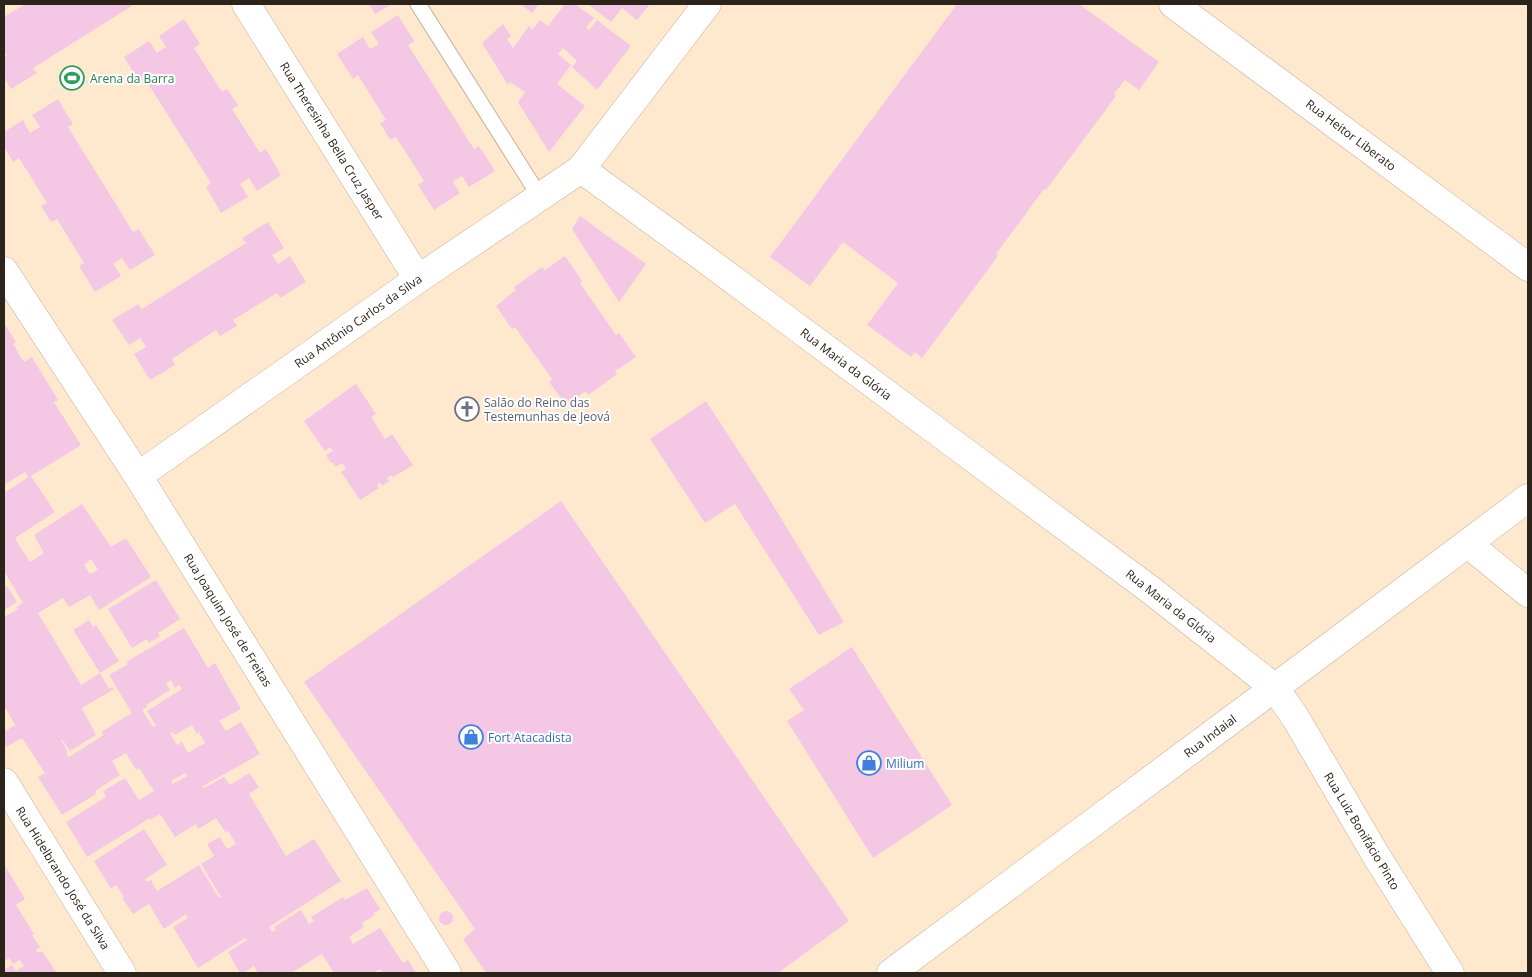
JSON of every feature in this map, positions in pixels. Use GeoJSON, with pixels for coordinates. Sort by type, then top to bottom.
{"type":"FeatureCollection","features":[{"type":"Feature","properties":{"kind":"street","name":"Rua Theresinha Bella Cruz Jasper"},"geometry":{"type":"LineString","coordinates":[[246,4],[418,279]]}},
{"type":"Feature","properties":{"kind":"street"},"geometry":{"type":"LineString","coordinates":[[581,169],[707,4]]}},
{"type":"Feature","properties":{"kind":"street","name":"Rua Heitor Liberato"},"geometry":{"type":"LineString","coordinates":[[1173,4],[1528,267]]}},
{"type":"Feature","properties":{"kind":"street","name":"Rua Antônio Carlos da Silva"},"geometry":{"type":"LineString","coordinates":[[138,476],[418,279],[581,169]]}},
{"type":"Feature","properties":{"kind":"street","name":"Rua Maria da Glória"},"geometry":{"type":"LineString","coordinates":[[581,169],[1152,591],[1274,688]]}},
{"type":"Feature","properties":{"kind":"street","name":"Rua Joaquim José de Freitas"},"geometry":{"type":"LineString","coordinates":[[4,271],[138,476],[447,973]]}},
{"type":"Feature","properties":{"kind":"street","name":"Rua Indaial"},"geometry":{"type":"LineString","coordinates":[[891,973],[1528,498]]}},
{"type":"Feature","properties":{"kind":"street"},"geometry":{"type":"LineString","coordinates":[[1468,544],[1528,592]]}},
{"type":"Feature","properties":{"kind":"street","name":"Rua Luiz Bonifácio Pinto"},"geometry":{"type":"LineString","coordinates":[[1274,688],[1295,717],[1377,857],[1450,973]]}},
{"type":"Feature","properties":{"kind":"street","name":"Rua Hidelbrando José da Silva"},"geometry":{"type":"LineString","coordinates":[[4,782],[122,973]]}},
{"type":"Feature","properties":{"kind":"lane"},"geometry":{"type":"LineString","coordinates":[[418,4],[540,196]]}},
{"type":"Feature","properties":{"kind":"building"},"geometry":{"type":"Polygon","coordinates":[[[25,4],[135,4],[33,68],[37,73],[11,89],[4,77],[4,58],[7,56],[4,51],[4,17],[25,4]]]}},
{"type":"Feature","properties":{"kind":"building"},"geometry":{"type":"Polygon","coordinates":[[[369,4],[392,4],[375,14],[369,4]]]}},
{"type":"Feature","properties":{"kind":"building"},"geometry":{"type":"Polygon","coordinates":[[[520,4],[539,4],[532,13],[520,4]]]}},
{"type":"Feature","properties":{"kind":"building"},"geometry":{"type":"Polygon","coordinates":[[[565,4],[575,4],[594,18],[586,28],[589,30],[597,20],[631,46],[597,90],[572,67],[577,61],[563,48],[558,54],[571,65],[557,84],[585,106],[549,152],[518,102],[525,92],[510,82],[508,85],[482,43],[503,24],[511,36],[507,39],[513,48],[529,26],[532,30],[540,20],[548,26],[565,4]]]}},
{"type":"Feature","properties":{"kind":"building"},"geometry":{"type":"Polygon","coordinates":[[[588,4],[650,4],[637,20],[622,8],[611,22],[588,4]]]}},
{"type":"Feature","properties":{"kind":"building"},"geometry":{"type":"Polygon","coordinates":[[[957,4],[1079,4],[1159,62],[1139,90],[1125,80],[1114,94],[1116,96],[1046,190],[1044,189],[996,254],[998,256],[922,358],[915,352],[911,357],[867,325],[898,283],[843,242],[810,286],[770,257],[957,4]]]}},
{"type":"Feature","properties":{"kind":"building"},"geometry":{"type":"Polygon","coordinates":[[[398,15],[414,41],[408,45],[474,149],[479,146],[495,171],[469,187],[462,176],[453,182],[460,193],[434,210],[418,185],[424,181],[396,137],[390,140],[380,123],[386,120],[358,75],[353,79],[337,54],[363,37],[370,49],[379,44],[371,32],[398,15]]]}},
{"type":"Feature","properties":{"kind":"building"},"geometry":{"type":"Polygon","coordinates":[[[184,19],[200,44],[194,48],[222,92],[227,89],[238,105],[232,109],[260,153],[266,149],[281,175],[257,191],[249,178],[240,184],[248,197],[221,213],[206,187],[211,183],[145,79],[140,83],[124,57],[149,41],[157,53],[166,47],[159,36],[184,19]]]}},
{"type":"Feature","properties":{"kind":"building"},"geometry":{"type":"Polygon","coordinates":[[[58,99],[73,124],[68,127],[133,232],[139,229],[155,255],[130,270],[122,258],[113,264],[121,276],[95,292],[79,266],[84,263],[57,219],[51,222],[41,206],[47,203],[19,158],[13,162],[4,147],[4,132],[23,120],[30,133],[40,127],[32,115],[58,99]]]}},
{"type":"Feature","properties":{"kind":"building"},"geometry":{"type":"Polygon","coordinates":[[[580,216],[646,264],[619,302],[572,229],[580,216]]]}},
{"type":"Feature","properties":{"kind":"building"},"geometry":{"type":"Polygon","coordinates":[[[268,222],[284,248],[272,255],[278,264],[290,256],[306,282],[280,298],[277,293],[233,320],[237,326],[220,336],[216,330],[172,359],[175,365],[150,380],[134,354],[146,347],[140,338],[129,345],[112,320],[138,304],[142,309],[246,243],[242,238],[268,222]]]}},
{"type":"Feature","properties":{"kind":"building"},"geometry":{"type":"Polygon","coordinates":[[[565,256],[582,281],[580,283],[616,335],[619,333],[636,357],[615,371],[617,374],[588,395],[586,391],[566,405],[549,382],[552,379],[515,327],[512,329],[496,306],[516,290],[514,287],[542,267],[545,270],[565,256]]]}},
{"type":"Feature","properties":{"kind":"building"},"geometry":{"type":"Polygon","coordinates":[[[4,323],[16,342],[13,344],[24,362],[32,357],[58,400],[54,402],[81,445],[31,476],[55,512],[15,538],[19,545],[30,562],[44,553],[34,535],[82,504],[111,547],[126,538],[151,577],[99,610],[90,595],[69,607],[63,598],[38,613],[81,685],[100,673],[109,689],[113,687],[114,689],[82,708],[96,735],[70,751],[62,739],[68,752],[66,753],[69,757],[104,735],[101,732],[132,713],[109,675],[128,664],[126,662],[184,628],[208,668],[215,663],[241,709],[219,721],[226,731],[241,722],[260,754],[203,786],[204,788],[224,777],[230,785],[249,773],[259,787],[249,794],[286,856],[314,839],[341,881],[269,927],[272,932],[276,930],[274,927],[301,910],[309,924],[314,921],[311,917],[343,897],[345,900],[367,888],[380,909],[373,914],[375,915],[362,923],[364,927],[349,937],[353,944],[380,928],[403,963],[408,960],[416,973],[382,973],[380,969],[373,973],[334,973],[322,954],[291,973],[258,973],[254,966],[240,973],[228,952],[247,940],[245,938],[198,968],[173,927],[188,918],[186,914],[164,929],[149,904],[133,914],[116,885],[111,889],[94,861],[144,829],[167,865],[145,879],[147,882],[151,880],[157,891],[199,865],[219,898],[221,897],[201,864],[214,856],[207,844],[220,837],[227,849],[236,844],[228,831],[226,833],[216,818],[198,829],[196,824],[175,837],[160,814],[151,820],[150,818],[87,857],[66,822],[106,797],[103,791],[125,778],[139,800],[154,791],[139,768],[136,770],[126,753],[112,761],[120,775],[95,791],[96,794],[62,815],[38,777],[45,773],[22,738],[6,747],[4,732],[15,725],[4,706],[4,617],[18,609],[16,607],[23,603],[4,571],[4,493],[28,477],[25,472],[4,485],[4,323]],[[91,559],[84,565],[90,574],[98,570],[91,559]],[[171,680],[166,683],[170,690],[146,705],[147,707],[142,710],[153,727],[156,726],[147,711],[182,689],[179,685],[175,688],[171,680]],[[192,725],[174,735],[173,732],[170,733],[177,745],[182,742],[188,753],[205,743],[199,732],[197,734],[192,725]],[[185,773],[171,781],[173,784],[187,776],[185,773]]]}},
{"type":"Feature","properties":{"kind":"building"},"geometry":{"type":"Polygon","coordinates":[[[356,384],[376,414],[371,417],[385,439],[392,434],[413,465],[393,477],[391,475],[387,478],[389,481],[382,486],[380,483],[377,485],[379,488],[360,500],[341,472],[346,469],[342,463],[336,467],[331,463],[326,455],[333,451],[330,447],[325,451],[304,421],[356,384]]]}},
{"type":"Feature","properties":{"kind":"building"},"geometry":{"type":"Polygon","coordinates":[[[706,401],[762,487],[844,622],[819,635],[735,504],[705,523],[650,439],[706,401]]]}},
{"type":"Feature","properties":{"kind":"building","name":"Fort Atacadista"},"geometry":{"type":"Polygon","coordinates":[[[561,501],[849,921],[778,973],[486,973],[463,939],[475,929],[304,682],[561,501]]]}},
{"type":"Feature","properties":{"kind":"building"},"geometry":{"type":"Polygon","coordinates":[[[156,580],[180,619],[158,633],[160,636],[149,643],[147,639],[132,648],[108,609],[156,580]]]}},
{"type":"Feature","properties":{"kind":"building"},"geometry":{"type":"Polygon","coordinates":[[[7,586],[17,602],[4,610],[4,588],[7,586]]]}},
{"type":"Feature","properties":{"kind":"building"},"geometry":{"type":"Polygon","coordinates":[[[89,620],[93,627],[96,625],[119,661],[100,673],[73,630],[89,620]]]}},
{"type":"Feature","properties":{"kind":"building","name":"Milium"},"geometry":{"type":"Polygon","coordinates":[[[852,647],[952,805],[873,858],[787,721],[804,710],[789,689],[852,647]]]}},
{"type":"Feature","properties":{"kind":"building"},"geometry":{"type":"Polygon","coordinates":[[[4,864],[25,899],[16,905],[40,947],[36,950],[38,953],[42,951],[57,973],[4,973],[4,967],[5,969],[12,965],[16,971],[24,966],[20,960],[13,964],[9,958],[4,961],[4,864]]]}},
{"type":"Feature","properties":{"kind":"building"},"geometry":{"type":"Polygon","coordinates":[[[446,911],[451,913],[453,918],[451,923],[446,925],[441,923],[439,918],[441,913],[446,911]]]}},
{"type":"Feature","properties":{"kind":"place","name":"Arena da Barra"},"geometry":{"type":"Point","coordinates":[72,78]}},
{"type":"Feature","properties":{"kind":"place","name":"Salão do Reino das Testemunhas de Jeová"},"geometry":{"type":"Point","coordinates":[467,409]}},
{"type":"Feature","properties":{"kind":"place","name":"Fort Atacadista"},"geometry":{"type":"Point","coordinates":[471,737]}},
{"type":"Feature","properties":{"kind":"place","name":"Milium"},"geometry":{"type":"Point","coordinates":[869,763]}}]}
